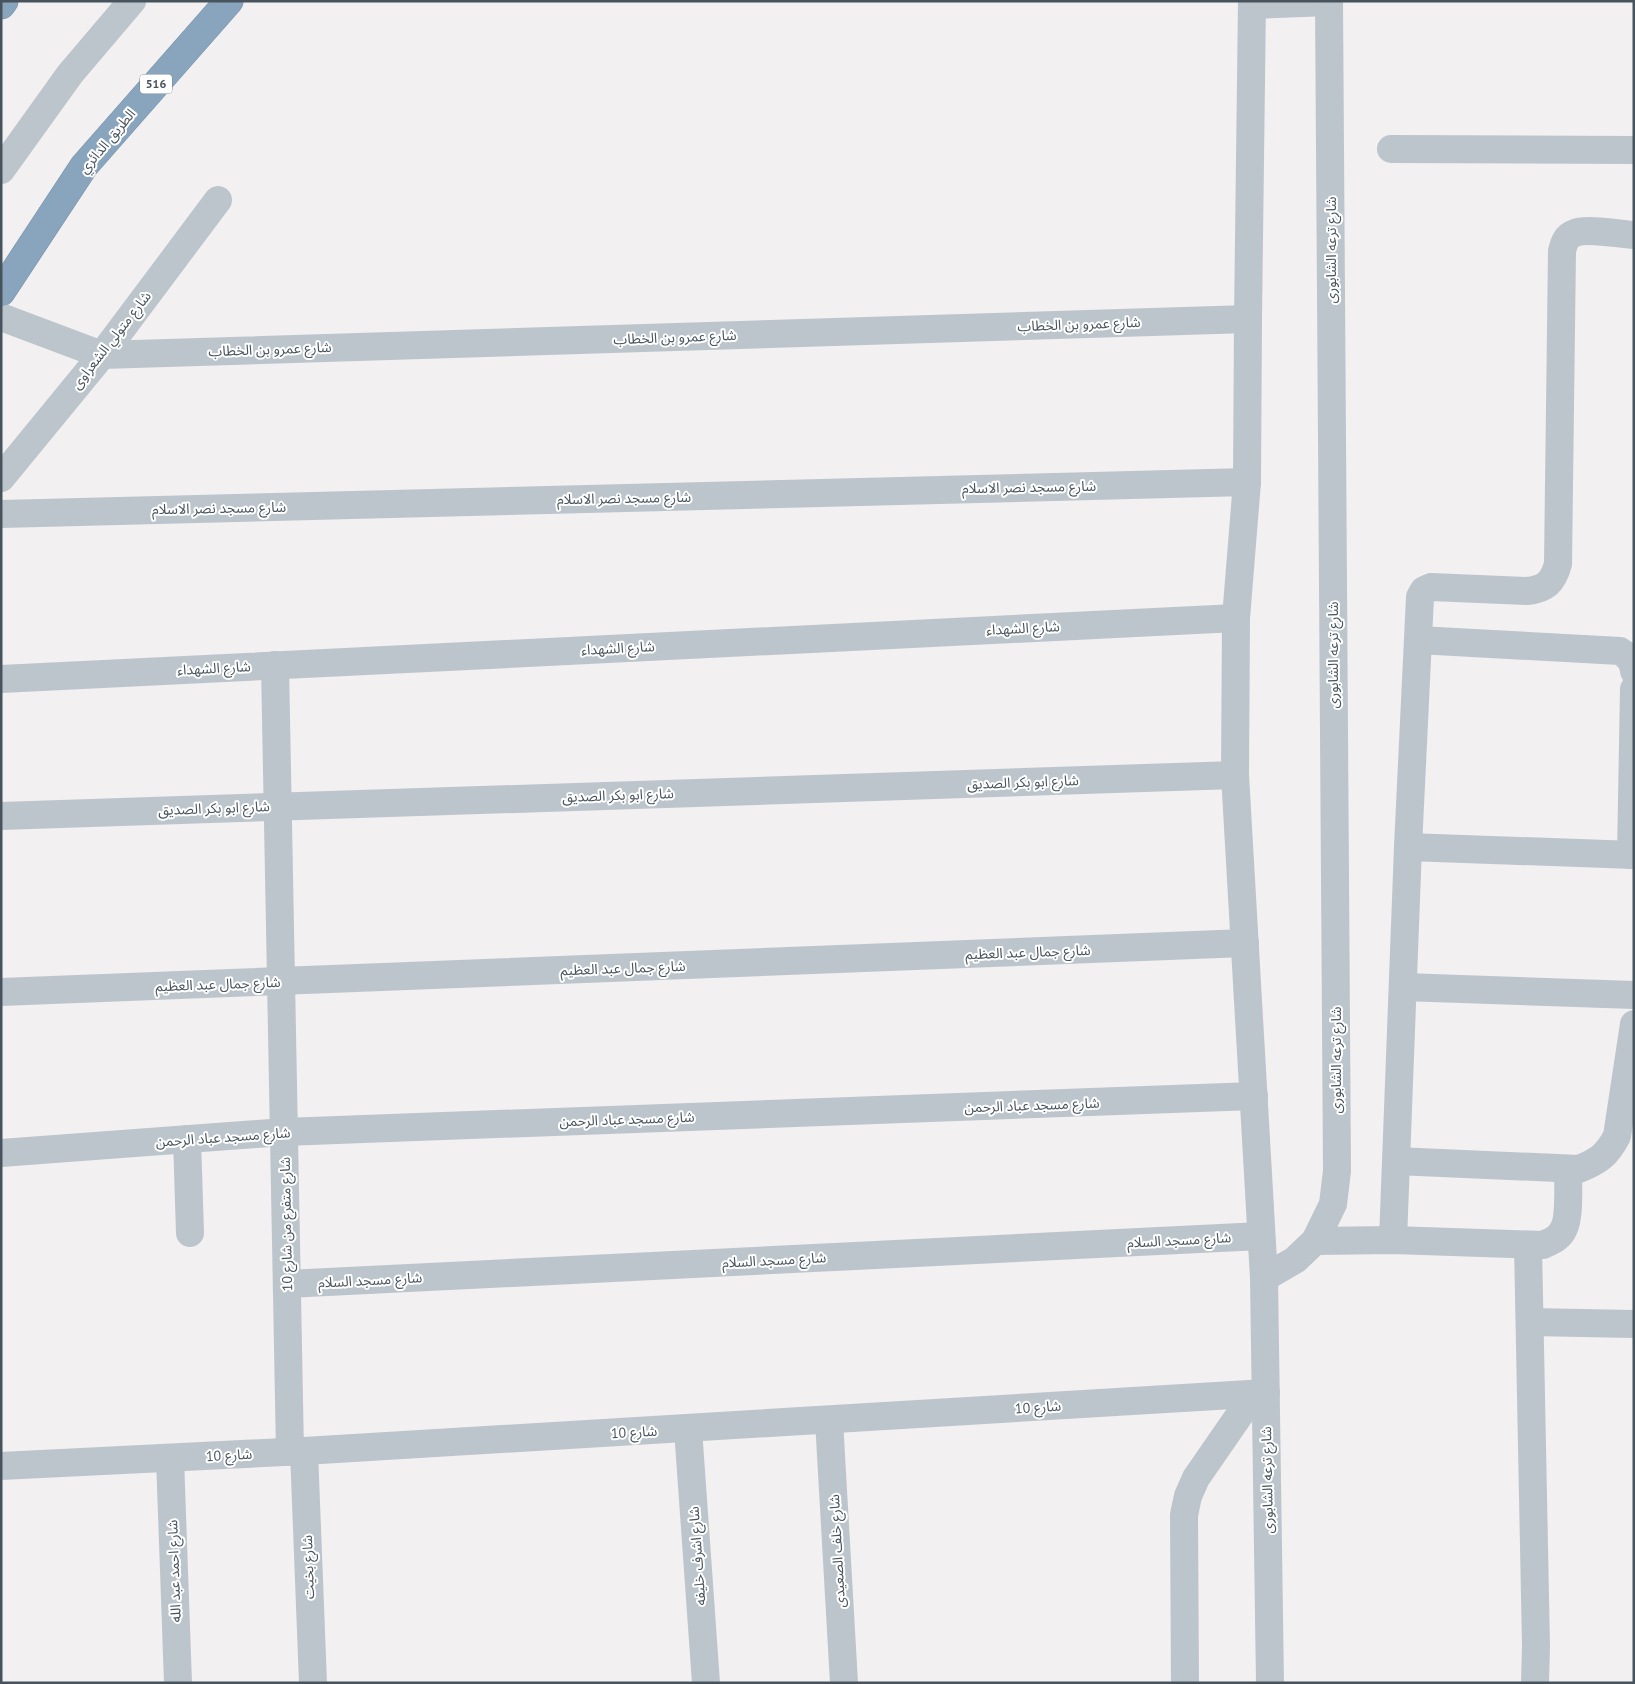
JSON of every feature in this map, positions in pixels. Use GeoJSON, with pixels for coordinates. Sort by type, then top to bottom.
{"type":"FeatureCollection","features":[{"type":"Feature","properties":{"kind":"highway"},"geometry":{"type":"LineString","coordinates":[[1,5],[4,1]]}},
{"type":"Feature","properties":{"kind":"highway","name":"الطريق الدائري"},"geometry":{"type":"LineString","coordinates":[[1,292],[84,166],[229,1]]}},
{"type":"Feature","properties":{"kind":"street"},"geometry":{"type":"LineString","coordinates":[[1,170],[70,74],[132,1]]}},
{"type":"Feature","properties":{"kind":"street"},"geometry":{"type":"LineString","coordinates":[[1252,3],[1329,2]]}},
{"type":"Feature","properties":{"kind":"street","name":"شارع ترعه الشابورى"},"geometry":{"type":"LineString","coordinates":[[1264,1278],[1296,1260],[1315,1241],[1332,1204],[1337,1171],[1329,2]]}},
{"type":"Feature","properties":{"kind":"street","name":"شارع ترعه الشابورى"},"geometry":{"type":"LineString","coordinates":[[1252,3],[1247,482],[1236,618],[1236,775],[1264,1278],[1260,1394],[1270,1683]]}},
{"type":"Feature","properties":{"kind":"street"},"geometry":{"type":"LineString","coordinates":[[1391,149],[1634,150]]}},
{"type":"Feature","properties":{"kind":"street","name":"شارع متولي الشعراوى"},"geometry":{"type":"LineString","coordinates":[[1,478],[102,355],[218,200]]}},
{"type":"Feature","properties":{"kind":"street"},"geometry":{"type":"LineString","coordinates":[[1393,1240],[1420,596],[1427,588],[1527,591],[1538,589],[1548,584],[1555,575],[1558,564],[1562,251],[1568,236],[1576,232],[1634,235]]}},
{"type":"Feature","properties":{"kind":"street"},"geometry":{"type":"LineString","coordinates":[[1,317],[102,355]]}},
{"type":"Feature","properties":{"kind":"street","name":"شارع عمرو بن الخطاب"},"geometry":{"type":"LineString","coordinates":[[102,355],[1248,319]]}},
{"type":"Feature","properties":{"kind":"street","name":"شارع مسجد نصر الاسلام"},"geometry":{"type":"LineString","coordinates":[[1,514],[1247,482]]}},
{"type":"Feature","properties":{"kind":"street","name":"شارع الشهداء"},"geometry":{"type":"LineString","coordinates":[[1,679],[1236,618]]}},
{"type":"Feature","properties":{"kind":"street"},"geometry":{"type":"LineString","coordinates":[[1418,640],[1620,651],[1628,656],[1634,665],[1634,670]]}},
{"type":"Feature","properties":{"kind":"street","name":"شارع متفرع من شارع 10"},"geometry":{"type":"LineString","coordinates":[[275,665],[287,1284],[297,1452]]}},
{"type":"Feature","properties":{"kind":"street"},"geometry":{"type":"LineString","coordinates":[[1408,847],[1632,855],[1634,689]]}},
{"type":"Feature","properties":{"kind":"street","name":"شارع ابو بكر الصديق"},"geometry":{"type":"LineString","coordinates":[[1,816],[1236,775]]}},
{"type":"Feature","properties":{"kind":"street","name":"شارع جمال عبد العظيم"},"geometry":{"type":"LineString","coordinates":[[1,992],[1244,943]]}},
{"type":"Feature","properties":{"kind":"street"},"geometry":{"type":"LineString","coordinates":[[1403,987],[1634,995]]}},
{"type":"Feature","properties":{"kind":"street"},"geometry":{"type":"LineString","coordinates":[[1396,1161],[1568,1169],[1579,1169],[1595,1163],[1609,1151],[1617,1136],[1634,1024]]}},
{"type":"Feature","properties":{"kind":"street","name":"شارع مسجد عباد الرحمن"},"geometry":{"type":"LineString","coordinates":[[1,1153],[284,1132],[1254,1096]]}},
{"type":"Feature","properties":{"kind":"street"},"geometry":{"type":"LineString","coordinates":[[187,1139],[190,1233]]}},
{"type":"Feature","properties":{"kind":"street"},"geometry":{"type":"LineString","coordinates":[[1315,1241],[1393,1240],[1543,1246],[1556,1240],[1565,1228],[1568,1169]]}},
{"type":"Feature","properties":{"kind":"street","name":"شارع مسجد السلام"},"geometry":{"type":"LineString","coordinates":[[287,1284],[1261,1236]]}},
{"type":"Feature","properties":{"kind":"street"},"geometry":{"type":"LineString","coordinates":[[1528,1246],[1536,1646],[1535,1683]]}},
{"type":"Feature","properties":{"kind":"street"},"geometry":{"type":"LineString","coordinates":[[1530,1322],[1634,1324]]}},
{"type":"Feature","properties":{"kind":"street"},"geometry":{"type":"LineString","coordinates":[[1185,1683],[1184,1515],[1188,1496],[1196,1478],[1260,1394]]}},
{"type":"Feature","properties":{"kind":"street","name":"شارع 10"},"geometry":{"type":"LineString","coordinates":[[1,1466],[297,1452],[1260,1394]]}},
{"type":"Feature","properties":{"kind":"street","name":"شارع خلف الصعيدى"},"geometry":{"type":"LineString","coordinates":[[829,1420],[844,1683]]}},
{"type":"Feature","properties":{"kind":"street","name":"شارع اشرف خليفه"},"geometry":{"type":"LineString","coordinates":[[688,1429],[706,1683]]}},
{"type":"Feature","properties":{"kind":"street","name":"شارع بخيت"},"geometry":{"type":"LineString","coordinates":[[297,1452],[313,1683]]}},
{"type":"Feature","properties":{"kind":"street","name":"شارع احمد عبد الله"},"geometry":{"type":"LineString","coordinates":[[170,1458],[178,1683]]}}]}
